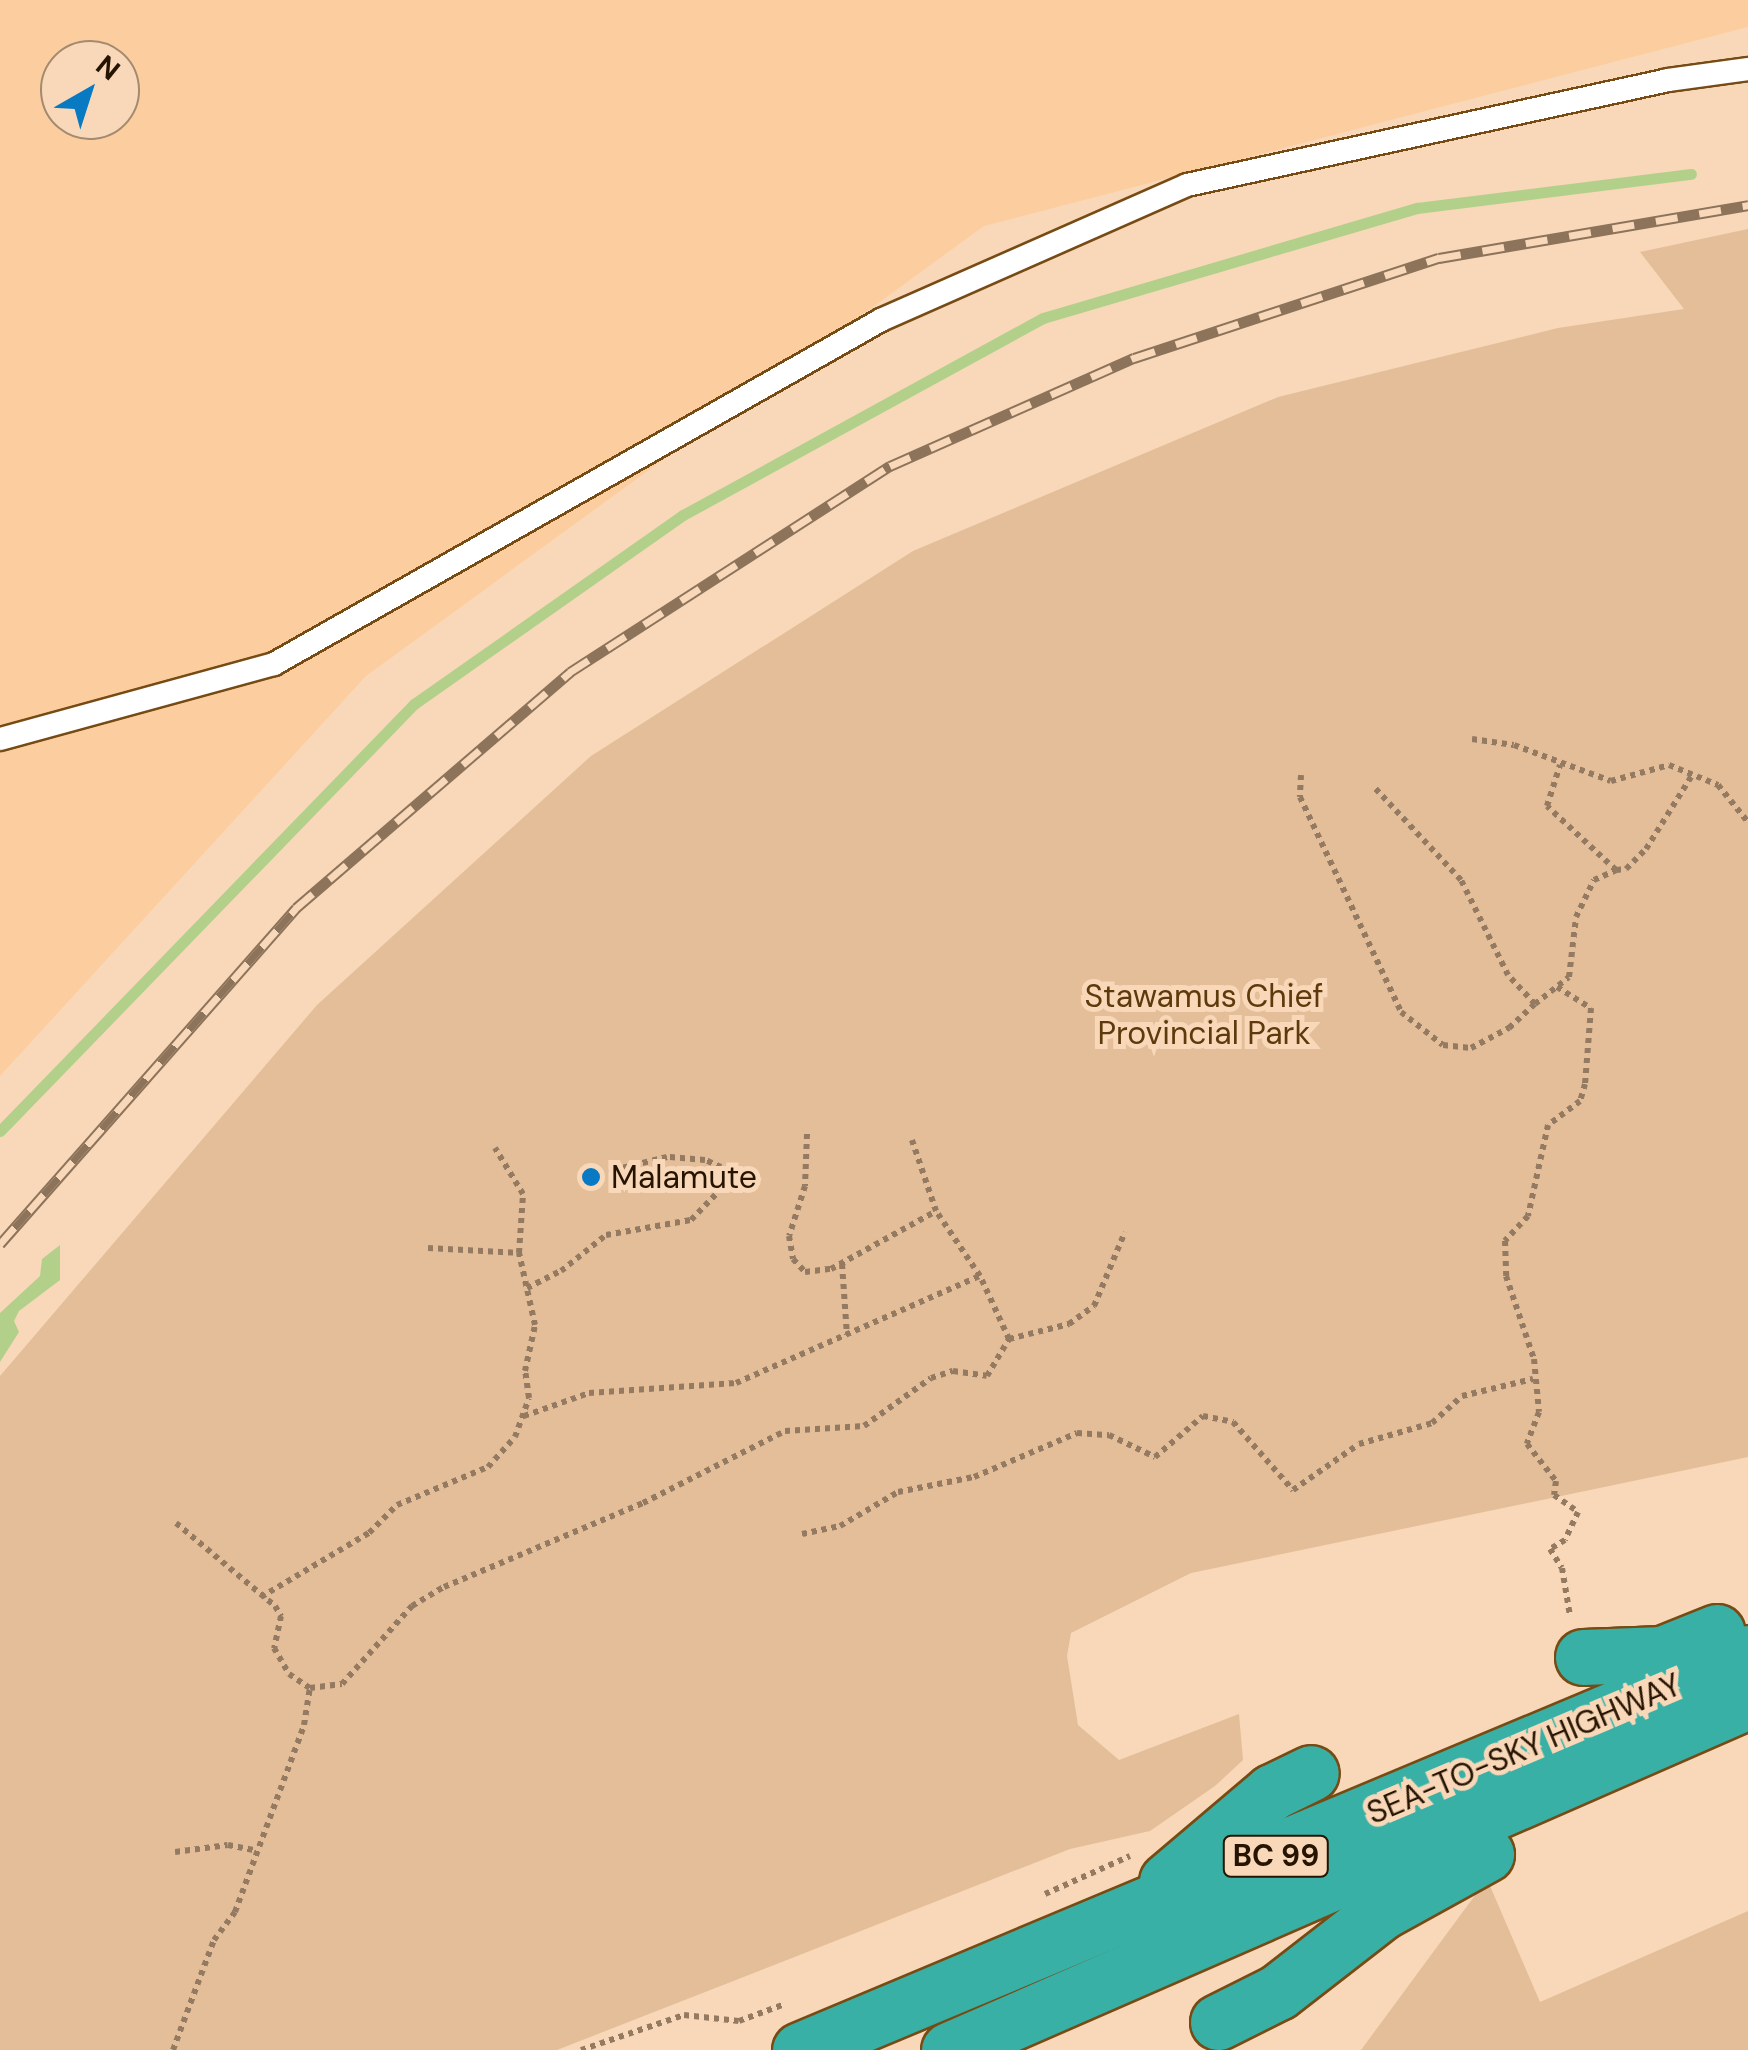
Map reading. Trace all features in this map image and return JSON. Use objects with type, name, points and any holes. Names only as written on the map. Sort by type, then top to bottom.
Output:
[{"type":"highway","points":[[1583,1657],[1662,1654],[1748,1620]]},
{"type":"highway","name":"SEA-TO-SKY HIGHWAY","points":[[796,2025],[1123,1916],[1748,1653]]},
{"type":"highway","name":"SEA-TO-SKY HIGHWAY","points":[[949,2050],[1748,1701]]},
{"type":"highway","points":[[1224,2036],[1380,1912],[1449,1870],[1748,1736]]},
{"type":"highway","points":[[1123,1916],[1272,1792],[1311,1772]]},
{"type":"lane","points":[[0,739],[274,664],[881,320],[1187,185],[1668,80],[1748,69]]},
{"type":"path","points":[[1472,739],[1514,745],[1611,781],[1669,765],[1728,792],[1748,822]]},
{"type":"path","points":[[1560,765],[1547,806],[1616,870]]},
{"type":"path","points":[[1302,775],[1300,798],[1401,1012],[1443,1045],[1471,1048],[1509,1028],[1569,977],[1576,917],[1594,880],[1626,870],[1646,849],[1691,777]]},
{"type":"path","points":[[1375,788],[1461,880],[1508,976],[1535,1004]]},
{"type":"path","points":[[1557,988],[1583,999],[1594,1017],[1580,1102],[1548,1125],[1528,1216],[1505,1241],[1506,1276],[1534,1358],[1539,1412],[1527,1444],[1556,1481],[1554,1495],[1578,1512],[1565,1540],[1550,1549],[1562,1568],[1583,1657]]},
{"type":"path","points":[[807,1134],[805,1186],[789,1236],[793,1259],[804,1272],[842,1264],[936,1212]]},
{"type":"path","points":[[912,1140],[936,1212],[980,1276],[1009,1339]]},
{"type":"path","points":[[262,1597],[368,1534],[397,1505],[488,1467],[524,1416],[534,1325],[519,1254],[522,1194],[495,1148]]},
{"type":"path","points":[[527,1288],[561,1272],[606,1235],[690,1220],[722,1188],[720,1167],[705,1160],[667,1158],[609,1171]]},
{"type":"path","points":[[176,1523],[281,1616],[274,1648],[280,1665],[310,1688],[342,1684],[412,1606],[444,1587],[643,1503],[786,1431],[864,1426],[931,1378],[953,1371],[987,1376],[1009,1339],[1069,1324],[1094,1306],[1125,1232]]},
{"type":"path","points":[[428,1248],[519,1254]]},
{"type":"path","points":[[842,1264],[848,1335]]},
{"type":"path","points":[[524,1416],[589,1393],[736,1383],[980,1276]]},
{"type":"path","points":[[802,1534],[840,1526],[898,1492],[974,1476],[1077,1433],[1109,1435],[1155,1456],[1203,1416],[1233,1422],[1293,1490],[1359,1444],[1432,1424],[1462,1396],[1533,1379]]},
{"type":"path","points":[[173,2050],[214,1940],[235,1912],[254,1850],[304,1724],[310,1688]]},
{"type":"path","points":[[175,1852],[228,1845],[254,1850]]},
{"type":"path","points":[[1026,1902],[1142,1851]]},
{"type":"path","points":[[581,2050],[684,2015],[796,2025]]},
{"type":"shaded area","points":[[0,0],[1748,0],[1748,27],[984,226],[366,676],[0,1076]]},
{"type":"shaded area","points":[[60,1245],[60,1280],[19,1311],[14,1321],[19,1332],[0,1362],[0,1313],[40,1276],[42,1259]]},
{"type":"green space","name":"Stawamus Chief Provincial Park","points":[[1748,229],[1748,1457],[1191,1573],[1071,1633],[1067,1656],[1078,1725],[1119,1760],[1239,1714],[1243,1760],[1215,1786],[1150,1831],[1070,1849],[557,2050],[0,2050],[0,1376],[317,1005],[591,756],[913,551],[1278,397],[1558,328],[1684,309],[1640,252]]},
{"type":"green space","points":[[1487,1879],[1540,2002],[1748,1911],[1748,2050],[1361,2050]]},
{"type":"waterway","points":[[0,1131],[414,704],[683,515],[1043,318],[1417,208],[1691,174]]},
{"type":"railway","points":[[0,1244],[296,908],[570,672],[890,466],[1134,358],[1439,258],[1748,205]]},
{"type":"place","name":"Malamute","points":[[591,1177]]}]
